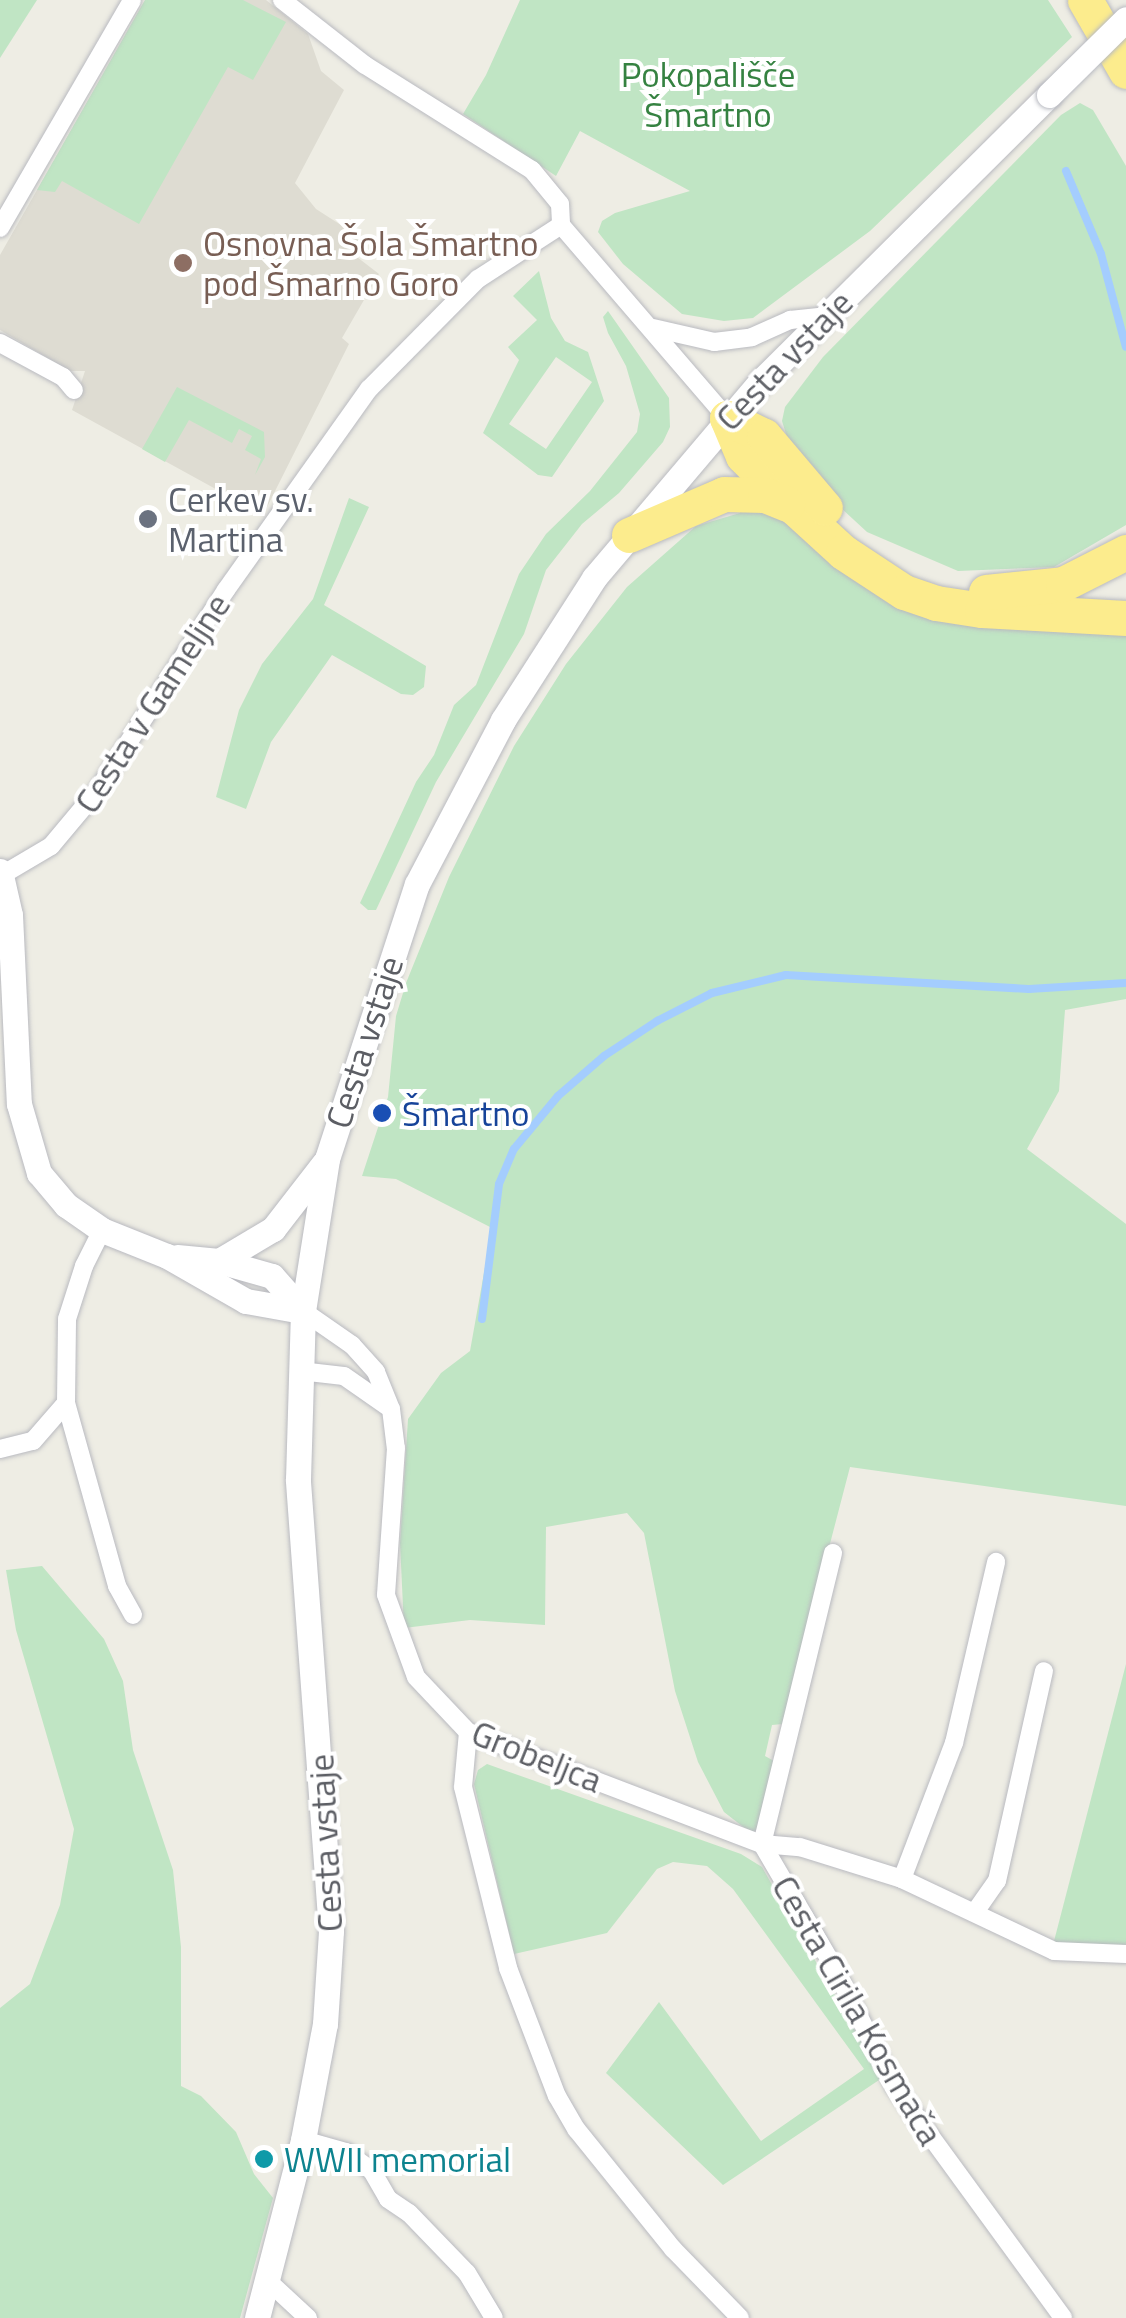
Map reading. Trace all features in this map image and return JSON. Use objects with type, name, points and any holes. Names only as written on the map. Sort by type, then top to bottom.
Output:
[{"type":"highway","points":[[1085,0],[1126,71]]},
{"type":"highway","points":[[727,418],[743,456],[795,508],[867,570],[920,599],[1022,614],[1126,618]]},
{"type":"highway","points":[[727,418],[764,436],[857,540],[887,562],[920,578],[992,592],[1044,588],[1082,577],[1126,552]]},
{"type":"highway","points":[[629,534],[724,494],[765,495],[795,508]]},
{"type":"main road","name":"Cesta vstaje","points":[[257,2318],[303,2140],[326,2024],[331,1931],[298,1479],[303,1311],[327,1160],[417,884],[502,720],[551,640],[629,534],[727,418],[1126,19]]},
{"type":"main road","points":[[1,873],[10,915],[6,1002],[19,1104],[31,1156],[66,1205],[102,1230],[167,1256],[246,1301],[303,1311]]},
{"type":"main road","points":[[219,1261],[273,1229],[327,1160]]},
{"type":"main road","points":[[167,1256],[219,1261],[272,1276],[303,1311]]},
{"type":"street","points":[[0,228],[132,0]]},
{"type":"street","points":[[282,0],[365,65],[532,170],[560,204],[560,226],[727,418]]},
{"type":"street","name":"Cesta v Gameljne","points":[[1,873],[51,846],[98,790],[226,590],[369,389],[478,279],[560,226]]},
{"type":"street","points":[[652,328],[714,342],[752,337],[790,320],[826,316]]},
{"type":"street","points":[[0,344],[63,378],[74,390]]},
{"type":"street","points":[[102,1230],[84,1266],[67,1319],[66,1403],[117,1586],[133,1615]]},
{"type":"street","name":"Grobeljca","points":[[303,1311],[352,1345],[376,1372],[392,1410],[396,1448],[386,1595],[416,1677],[468,1732],[762,1844],[800,1848],[902,1879],[1054,1951],[1126,1954]]},
{"type":"street","points":[[300,1371],[344,1376],[392,1410]]},
{"type":"street","points":[[0,1450],[33,1442],[66,1403]]},
{"type":"street","points":[[762,1844],[833,1552]]},
{"type":"street","points":[[902,1879],[954,1743],[996,1562]]},
{"type":"street","points":[[975,1912],[997,1880],[1044,1671]]},
{"type":"street","points":[[468,1732],[462,1786],[508,1968],[549,2079],[577,2130],[673,2249],[740,2318]]},
{"type":"street","name":"Cesta Cirila Kosmača","points":[[762,1844],[834,1967],[894,2086],[1063,2318]]},
{"type":"street","points":[[303,2140],[346,2152],[372,2171],[388,2199],[409,2213],[467,2273],[494,2318]]},
{"type":"street","points":[[267,2280],[308,2318]]},
{"type":"shaded area","name":"Osnovna Šola Šmartno pod Šmarno Goro","points":[[145,0],[266,0],[308,34],[321,71],[344,90],[295,183],[316,209],[358,236],[362,245],[357,257],[379,274],[342,338],[349,344],[263,515],[72,410],[85,371],[70,371],[0,330],[0,255]]},
{"type":"green space","points":[[0,0],[37,0],[0,58]]},
{"type":"green space","points":[[145,0],[243,0],[286,22],[253,80],[228,67],[139,224],[62,181],[55,192],[37,190]]},
{"type":"green space","name":"Pokopališče Šmartno","points":[[520,0],[1048,0],[1072,37],[870,231],[753,318],[724,321],[682,314],[623,264],[598,232],[602,221],[615,213],[690,191],[580,131],[556,176],[463,114],[486,75]]},
{"type":"green space","points":[[1080,103],[1093,110],[1126,166],[1126,525],[1054,567],[958,571],[867,532],[815,484],[787,437],[782,421],[785,407],[823,357],[1061,115]]},
{"type":"green space","points":[[539,271],[551,318],[565,341],[588,352],[604,401],[552,477],[538,475],[483,433],[519,360],[508,347],[537,320],[513,296]],"holes":[[[556,357],[592,382],[546,449],[509,424]]]},
{"type":"green space","points":[[608,311],[669,398],[670,427],[663,442],[619,493],[582,524],[546,570],[524,634],[436,782],[376,910],[368,910],[360,903],[416,782],[434,755],[454,705],[476,685],[519,574],[546,534],[590,491],[637,432],[640,414],[626,366],[603,317]]},
{"type":"green space","points":[[177,387],[264,432],[265,457],[255,475],[261,459],[245,450],[252,436],[239,429],[232,443],[189,420],[165,462],[142,449]]},
{"type":"green space","points":[[349,498],[369,507],[324,605],[426,666],[424,687],[413,695],[401,694],[332,655],[271,742],[246,809],[216,797],[239,710],[262,664],[313,599]]},
{"type":"green space","points":[[741,504],[765,507],[858,574],[1126,626],[1126,999],[1065,1010],[1059,1091],[1027,1149],[1126,1224],[1126,1506],[850,1467],[783,1724],[772,1725],[765,1756],[774,1761],[760,1827],[751,1833],[724,1812],[698,1762],[675,1691],[644,1533],[627,1513],[546,1527],[545,1625],[470,1620],[404,1628],[400,1543],[408,1419],[441,1373],[470,1351],[492,1228],[396,1179],[362,1176],[388,1097],[396,1016],[406,983],[449,877],[514,746],[566,664],[627,587],[696,526],[740,513]]},
{"type":"green space","points":[[42,1566],[104,1639],[123,1681],[133,1750],[173,1870],[181,1947],[181,2086],[201,2096],[236,2132],[254,2174],[273,2198],[240,2318],[0,2318],[0,2008],[30,1984],[60,1905],[74,1829],[16,1630],[6,1570]]},
{"type":"green space","points":[[1126,1664],[1126,1948],[1053,1945]]},
{"type":"green space","points":[[487,1764],[741,1854],[762,1867],[882,2078],[723,2185],[606,2073],[659,2002],[761,2141],[864,2069],[733,1889],[707,1866],[673,1862],[657,1869],[607,1933],[514,1954],[474,1784],[478,1770]]},
{"type":"waterway","points":[[1066,171],[1101,254],[1126,347]]},
{"type":"waterway","points":[[482,1319],[499,1184],[514,1149],[558,1096],[604,1056],[657,1021],[712,993],[786,975],[1029,989],[1126,983]]},
{"type":"place","name":"Osnovna Šola Šmartno pod Šmarno Goro","points":[[183,263]]},
{"type":"place","name":"Cerkev sv. Martina","points":[[148,519]]},
{"type":"place","name":"Šmartno","points":[[382,1113]]},
{"type":"place","name":"WWII memorial","points":[[264,2159]]}]
